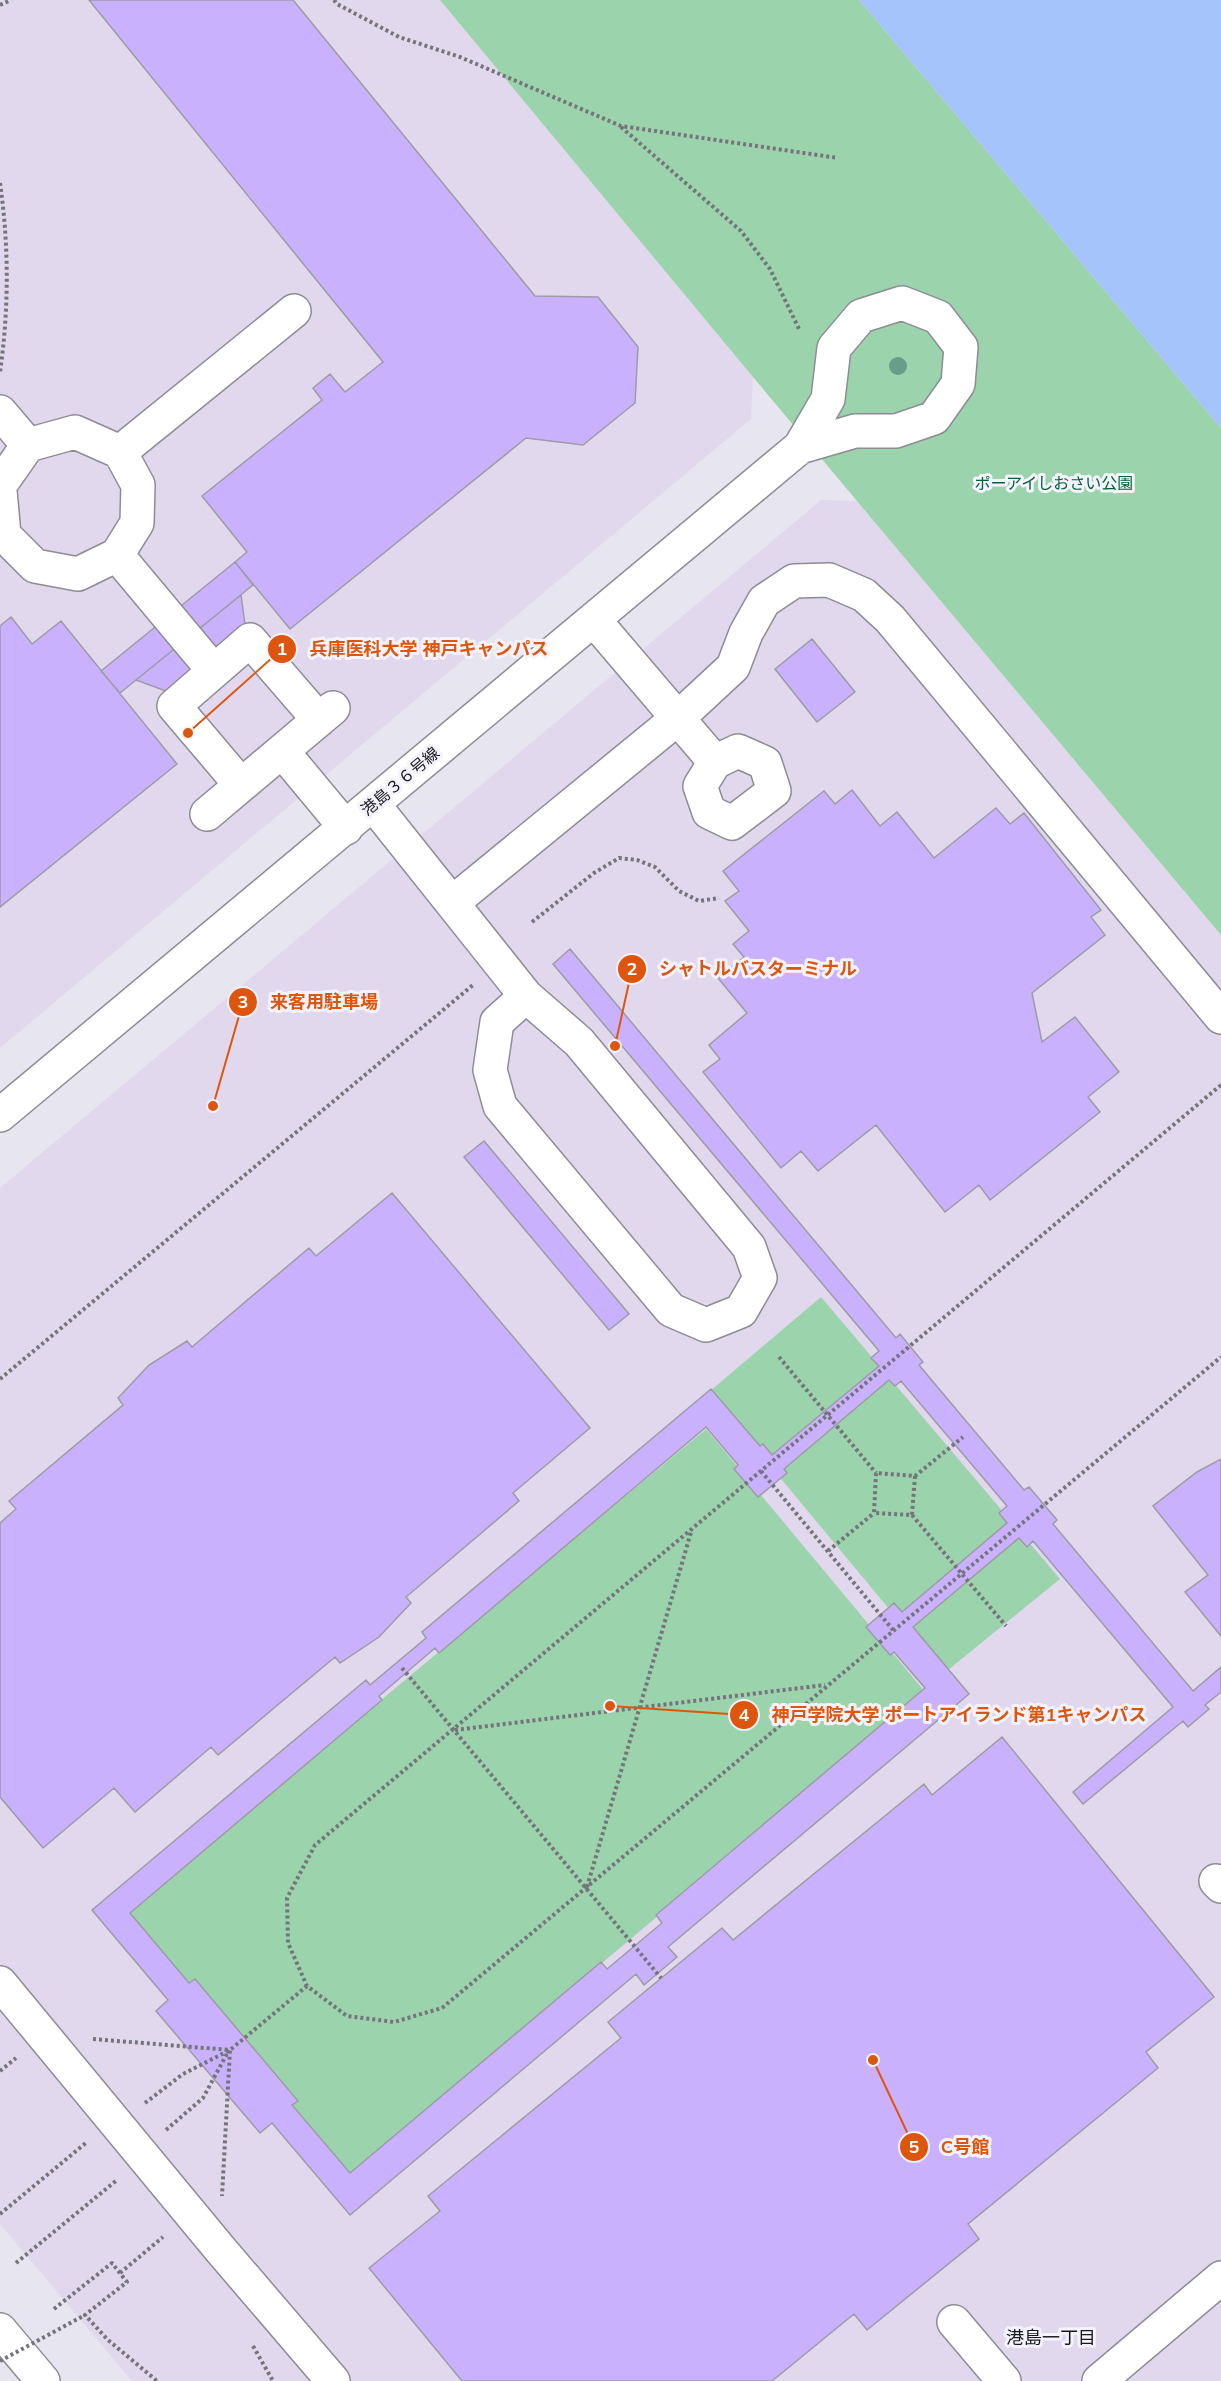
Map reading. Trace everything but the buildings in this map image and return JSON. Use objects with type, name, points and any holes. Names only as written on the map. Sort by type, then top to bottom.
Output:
[{"type":"street","points":[[902,303],[938,317],[960,347],[958,384],[934,418],[896,431],[855,431],[800,447],[828,399],[834,348],[861,316],[902,303]]},
{"type":"street","points":[[120,452],[294,311]]},
{"type":"street","points":[[0,412],[28,445]]},
{"type":"street","points":[[0,485],[28,445],[75,432],[120,452],[138,485],[137,523],[117,555],[78,574],[35,566],[2,536],[0,490]]},
{"type":"street","name":"港島３６号線","points":[[0,1115],[800,447]]},
{"type":"street","points":[[117,555],[214,671]]},
{"type":"street","points":[[452,903],[678,718],[733,667],[746,633],[764,601],[794,581],[830,580],[864,594],[890,619],[1221,1017]]},
{"type":"street","points":[[594,620],[715,762]]},
{"type":"street","points":[[207,814],[326,714],[250,640],[174,706],[241,785]]},
{"type":"street","points":[[282,751],[346,828]]},
{"type":"street","points":[[373,804],[526,996],[579,1042],[749,1246],[759,1278],[741,1311],[706,1325],[671,1311],[500,1106],[490,1070],[497,1022],[526,996]]},
{"type":"street","points":[[0,1983],[220,2249],[333,2381]]},
{"type":"street","points":[[1099,2381],[1221,2278]]},
{"type":"street","points":[[954,2322],[1004,2381]]},
{"type":"street","points":[[0,2330],[43,2381]]},
{"type":"path","points":[[0,5],[12,0]]},
{"type":"path","points":[[334,0],[337,4],[399,37],[460,57],[621,126],[838,158]]},
{"type":"path","points":[[621,126],[741,231],[770,269],[799,329]]},
{"type":"path","points":[[0,183],[6,268],[6,331],[0,372]]},
{"type":"path","points":[[532,922],[594,873],[619,858],[637,860],[655,867],[679,891],[699,901],[719,898]]},
{"type":"path","points":[[0,1379],[501,962]]},
{"type":"path","points":[[1221,1085],[315,1845],[287,1898],[288,1943],[307,1986],[347,2016],[394,2022],[442,2008],[1221,1357]]},
{"type":"path","points":[[779,1357],[876,1473],[874,1513]]},
{"type":"path","points":[[876,1473],[915,1476],[963,1437]]},
{"type":"path","points":[[761,1471],[893,1629]]},
{"type":"path","points":[[915,1476],[912,1515],[1006,1626]]},
{"type":"path","points":[[828,1551],[874,1513],[912,1515]]},
{"type":"path","points":[[587,1888],[693,1528]]},
{"type":"path","points":[[402,1668],[661,1978]]},
{"type":"path","points":[[454,1730],[826,1685]]},
{"type":"path","points":[[0,2214],[114,2120],[151,2100],[183,2074],[230,2050],[307,1986]]},
{"type":"path","points":[[0,2071],[44,2035],[230,2050]]},
{"type":"path","points":[[16,2264],[145,2157],[170,2124],[203,2098],[230,2050]]},
{"type":"path","points":[[220,2249],[230,2050]]},
{"type":"path","points":[[120,2273],[146,2252]]},
{"type":"path","points":[[0,2361],[85,2315],[127,2282],[112,2263],[54,2309]]},
{"type":"path","points":[[85,2315],[108,2340],[157,2381]]},
{"type":"shaded area","points":[[0,0],[440,0],[753,377],[751,419],[0,1048]]},
{"type":"shaded area","points":[[821,500],[857,501],[1221,935],[1221,2381],[132,2381],[0,2224],[0,1188]]},
{"type":"green space","name":"ポーアイしおさい公園","points":[[440,0],[859,0],[1221,428],[1221,935],[753,377]]},
{"type":"green space","points":[[821,1297],[1060,1579],[943,1674],[709,1392]]},
{"type":"green space","points":[[706,1429],[925,1692],[348,2176],[127,1912]]},
{"type":"water","points":[[859,0],[1221,0],[1221,428]]},
{"type":"place","name":"兵庫医科大学 神戸キャンパス","points":[[188,733]]},
{"type":"place","name":"シャトルバスターミナル","points":[[615,1046]]},
{"type":"place","name":"来客用駐車場","points":[[213,1106]]},
{"type":"place","name":"神戸学院大学 ポートアイランド第1キャンパス","points":[[610,1706]]},
{"type":"place","name":"C号館","points":[[873,2060]]},
{"type":"district","name":"港島一丁目","points":[[1051,2337]]}]
